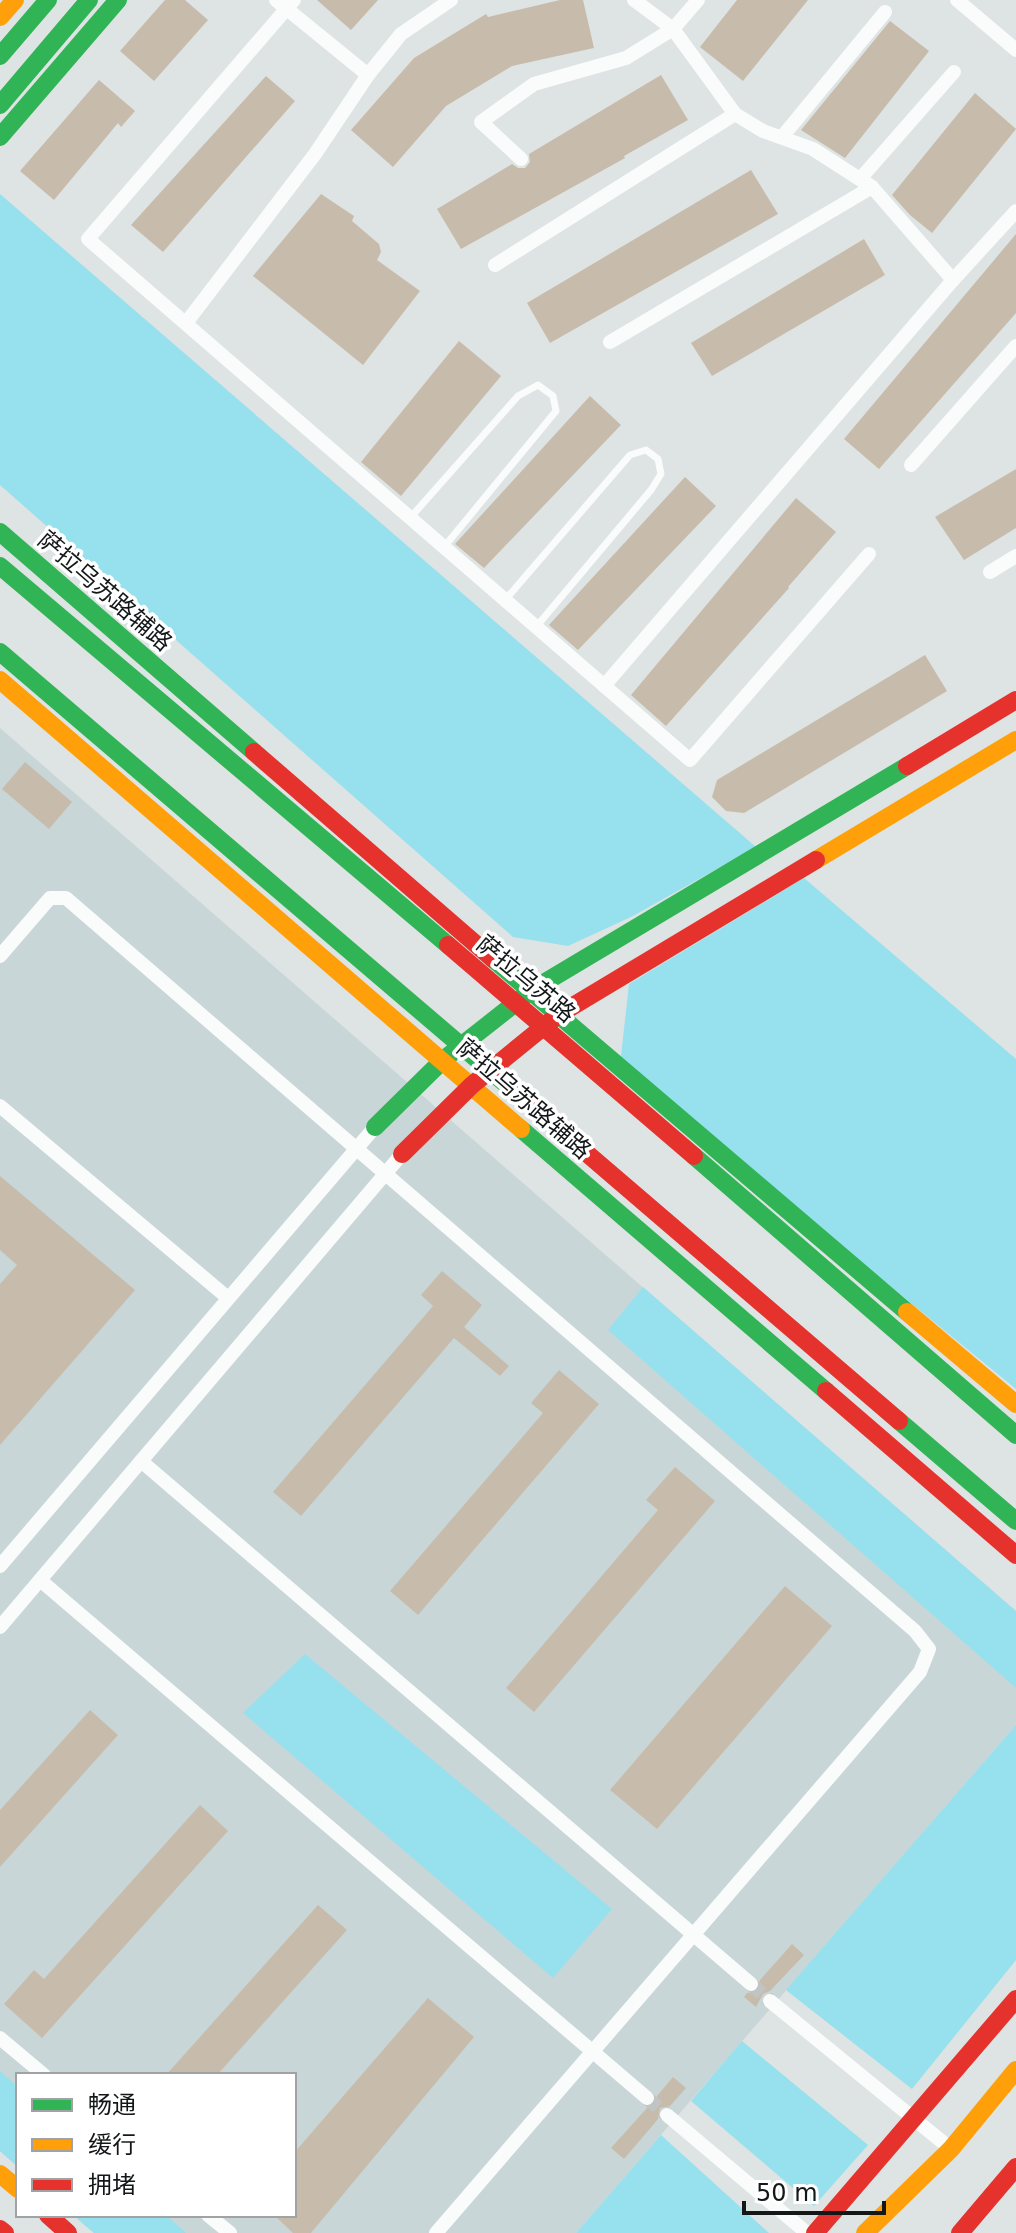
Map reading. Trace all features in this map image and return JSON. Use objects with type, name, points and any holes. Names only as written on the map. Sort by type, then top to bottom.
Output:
[{"type":"street","points":[[0,17],[15,0]]},
{"type":"street","points":[[0,56],[48,0]]},
{"type":"street","points":[[0,105],[89,0]]},
{"type":"street","points":[[0,137],[118,0]]},
{"type":"street","points":[[186,323],[315,154],[368,75],[401,34],[451,0]]},
{"type":"street","points":[[634,0],[673,29],[735,114],[763,131],[813,149],[866,183],[953,280]]},
{"type":"street","points":[[521,159],[481,122],[534,84],[626,58],[673,29],[698,0]]},
{"type":"street","points":[[957,0],[1016,50]]},
{"type":"street","points":[[368,75],[286,3],[88,239],[690,760],[869,554]]},
{"type":"street","points":[[782,137],[885,12]]},
{"type":"street","points":[[610,342],[866,183],[954,72]]},
{"type":"street","points":[[495,265],[735,114]]},
{"type":"street","points":[[604,686],[1016,211]]},
{"type":"street","points":[[911,465],[1015,348]]},
{"type":"street","name":"萨拉乌苏路辅路","points":[[0,532],[532,990],[551,1020],[1016,1404]]},
{"type":"street","points":[[990,572],[1016,556]]},
{"type":"street","name":"萨拉乌苏路","points":[[0,566],[515,1002],[551,1020],[1016,1435]]},
{"type":"street","points":[[0,652],[1016,1521]]},
{"type":"street","name":"萨拉乌苏路辅路","points":[[0,680],[1016,1555]]},
{"type":"street","points":[[0,1566],[357,1147],[443,1060],[532,990],[1016,700]]},
{"type":"street","points":[[0,1627],[385,1173],[488,1070],[551,1020],[1016,740]]},
{"type":"street","points":[[0,956],[50,898],[66,898],[915,1631],[929,1649],[920,1672],[436,2233]]},
{"type":"street","points":[[0,1106],[228,1298]]},
{"type":"street","points":[[141,1461],[751,1984]]},
{"type":"street","points":[[40,1580],[647,2098]]},
{"type":"street","points":[[815,2233],[1016,1999]]},
{"type":"street","points":[[770,2001],[951,2149]]},
{"type":"street","points":[[0,2038],[42,2073]]},
{"type":"street","points":[[865,2233],[951,2149],[1016,2070]]},
{"type":"street","points":[[667,2115],[807,2233]]},
{"type":"street","points":[[960,2233],[1016,2167]]},
{"type":"street","points":[[0,2174],[16,2187]]},
{"type":"street","points":[[50,2217],[68,2233]]},
{"type":"street","points":[[210,2217],[230,2233]]},
{"type":"street","points":[[0,2229],[5,2233]]},
{"type":"lane","points":[[410,518],[518,396],[538,385],[553,396],[556,411],[444,547]]},
{"type":"lane","points":[[505,600],[630,455],[646,450],[658,459],[661,474],[651,490],[536,627]]},
{"type":"shaded area","points":[[0,194],[756,847],[633,916],[568,946],[513,937],[0,485]]},
{"type":"shaded area","points":[[0,728],[1016,1612],[1016,1725],[576,2233],[94,2233],[75,2217],[296,2217],[296,2073],[16,2073],[16,2165],[0,2151]]},
{"type":"shaded area","points":[[804,878],[1016,1059],[1016,1389],[620,1065],[629,984]]},
{"type":"shaded area","points":[[643,1287],[1016,1611],[1016,1688],[608,1330]]},
{"type":"shaded area","points":[[305,1654],[612,1909],[553,1978],[243,1713]]},
{"type":"shaded area","points":[[1016,1725],[1016,1960],[912,2089],[786,1990]]},
{"type":"shaded area","points":[[742,2041],[868,2145],[814,2206],[691,2101]]},
{"type":"shaded area","points":[[0,2071],[16,2085],[16,2165],[0,2151]]},
{"type":"shaded area","points":[[661,2135],[769,2233],[576,2233]]},
{"type":"shaded area","points":[[75,2217],[168,2217],[186,2233],[94,2233]]},
{"type":"building","points":[[165,0],[185,0],[208,20],[154,81],[120,51]]},
{"type":"building","points":[[317,0],[378,0],[351,30]]},
{"type":"building","points":[[560,0],[583,0],[594,48],[512,66],[446,106],[393,167],[351,130],[414,58],[486,14],[488,17]]},
{"type":"building","points":[[737,0],[808,0],[743,81],[700,47]]},
{"type":"building","points":[[890,21],[929,51],[845,158],[801,130]]},
{"type":"building","points":[[661,75],[688,120],[461,249],[437,209],[512,164],[525,168],[530,162],[529,154]]},
{"type":"building","points":[[266,76],[295,101],[163,252],[131,225]]},
{"type":"building","points":[[99,80],[135,111],[121,127],[118,123],[54,200],[20,171]]},
{"type":"building","points":[[975,93],[1016,129],[932,233],[892,195]]},
{"type":"building","points":[[751,170],[778,214],[550,343],[527,303]]},
{"type":"building","points":[[321,194],[354,216],[352,221],[379,244],[381,252],[377,260],[420,291],[363,365],[253,276]]},
{"type":"building","points":[[1016,234],[1016,313],[879,469],[844,439]]},
{"type":"building","points":[[864,239],[885,275],[712,376],[691,343]]},
{"type":"building","points":[[459,341],[501,376],[401,496],[361,462]]},
{"type":"building","points":[[590,396],[621,425],[484,568],[455,544]]},
{"type":"building","points":[[1016,469],[1016,528],[964,560],[935,517]]},
{"type":"building","points":[[685,477],[716,506],[578,650],[549,625]]},
{"type":"building","points":[[796,498],[836,532],[666,726],[631,695]]},
{"type":"building","points":[[925,655],[947,691],[744,813],[726,811],[712,797],[717,780]]},
{"type":"building","points":[[25,762],[72,802],[49,829],[2,789]]},
{"type":"building","points":[[0,1176],[135,1290],[0,1445],[0,1284],[17,1265],[0,1250]]},
{"type":"building","points":[[442,1271],[482,1305],[464,1327],[509,1366],[500,1376],[454,1338],[301,1516],[273,1492],[433,1306],[421,1295]]},
{"type":"building","points":[[559,1370],[599,1404],[418,1615],[390,1591],[543,1413],[531,1403]]},
{"type":"building","points":[[675,1467],[715,1501],[534,1712],[506,1688],[658,1510],[646,1500]]},
{"type":"building","points":[[785,1586],[832,1626],[657,1829],[610,1790]]},
{"type":"building","points":[[90,1710],[118,1735],[0,1867],[0,1810]]},
{"type":"building","points":[[200,1805],[228,1831],[42,2038],[4,2004],[34,1970],[44,1979]]},
{"type":"building","points":[[318,1905],[347,1930],[219,2073],[168,2073]]},
{"type":"building","points":[[792,1944],[804,1955],[770,1991],[763,1994],[756,2007],[744,1997],[747,1993],[758,1991],[760,1980]]},
{"type":"building","points":[[428,1998],[474,2037],[311,2233],[293,2233],[276,2217],[296,2217],[296,2151]]},
{"type":"building","points":[[673,2077],[686,2088],[670,2106],[660,2108],[658,2119],[624,2159],[611,2148],[647,2108],[654,2105],[657,2096]]},
{"type":"tunnel","points":[[751,1984],[770,2001]]},
{"type":"tunnel","points":[[647,2098],[667,2115]]},
{"type":"traffic: fast","points":[[0,56],[48,0]]},
{"type":"traffic: fast","points":[[0,105],[89,0]]},
{"type":"traffic: fast","points":[[0,137],[118,0]]},
{"type":"traffic: fast","points":[[0,532],[254,752]]},
{"type":"traffic: fast","points":[[0,566],[448,945]]},
{"type":"traffic: fast","points":[[0,652],[527,1102]]},
{"type":"traffic: fast","points":[[375,1127],[443,1060],[532,990],[907,766]]},
{"type":"traffic: fast","points":[[493,959],[907,1312]]},
{"type":"traffic: fast","points":[[521,1129],[826,1391]]},
{"type":"traffic: fast","points":[[694,1156],[1016,1435]]},
{"type":"traffic: fast","points":[[899,1421],[1016,1521]]},
{"type":"traffic: slow","points":[[0,17],[15,0]]},
{"type":"traffic: slow","points":[[0,680],[521,1129]]},
{"type":"traffic: slow","points":[[816,860],[1016,740]]},
{"type":"traffic: slow","points":[[907,1312],[1016,1404]]},
{"type":"traffic: slow","points":[[865,2233],[951,2149],[1016,2070]]},
{"type":"traffic: slow","points":[[0,2174],[16,2187]]},
{"type":"traffic: jam","points":[[907,766],[1016,700]]},
{"type":"traffic: jam","points":[[254,752],[493,959]]},
{"type":"traffic: jam","points":[[402,1154],[472,1085],[558,1015],[816,860]]},
{"type":"traffic: jam","points":[[448,945],[694,1156]]},
{"type":"traffic: jam","points":[[527,1102],[899,1421]]},
{"type":"traffic: jam","points":[[826,1391],[1016,1555]]},
{"type":"traffic: jam","points":[[815,2233],[1016,1999]]},
{"type":"traffic: jam","points":[[960,2233],[1016,2167]]},
{"type":"traffic: jam","points":[[50,2217],[68,2233]]},
{"type":"traffic: jam","points":[[0,2229],[5,2233]]}]
